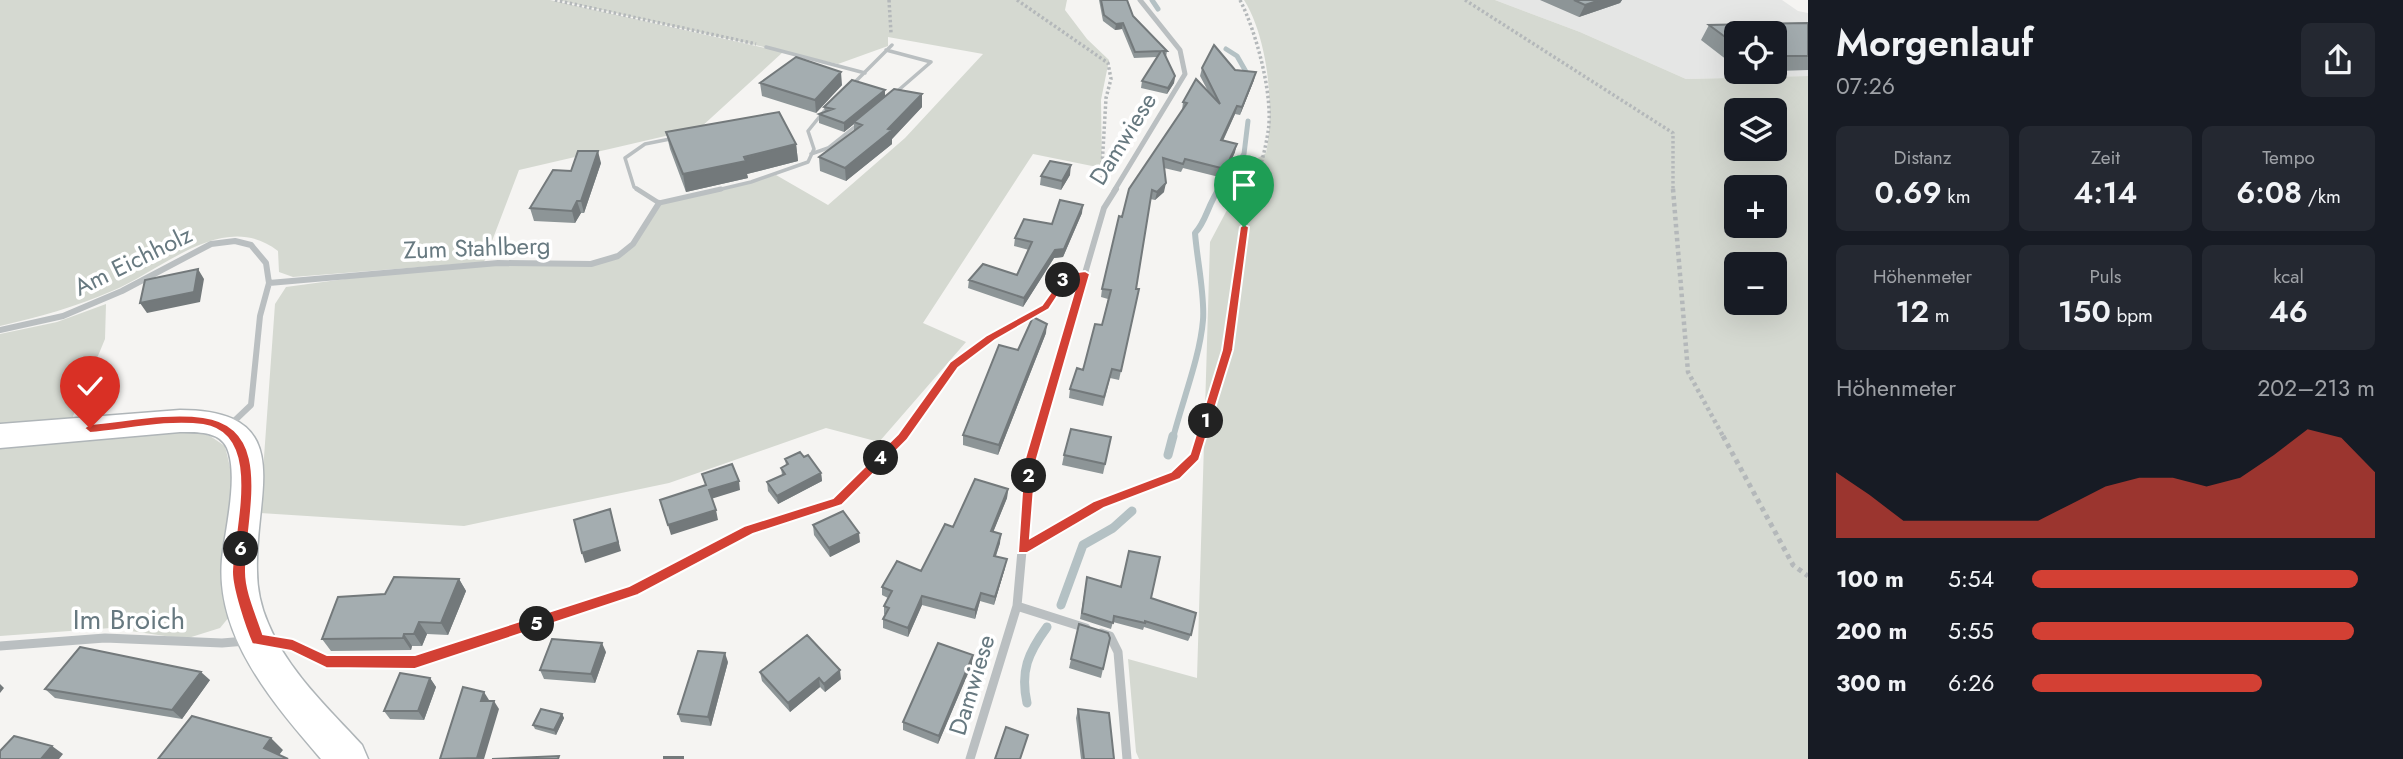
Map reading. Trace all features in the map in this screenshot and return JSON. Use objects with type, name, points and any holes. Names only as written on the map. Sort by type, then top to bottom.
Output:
[{"type":"street","name":"Damwiese","points":[[970,759],[1017,606],[1030,462],[1104,208],[1185,74],[1180,50],[1140,0]]},
{"type":"street","name":"Zum Stahlberg","points":[[269,283],[498,263],[591,264],[618,256],[633,244],[659,203]]},
{"type":"street","name":"Am Eichholz","points":[[0,330],[63,316],[122,291],[211,244],[235,241],[251,245],[266,263],[269,283]]},
{"type":"street","name":"Im Broich","points":[[0,646],[105,638],[222,643],[257,640],[293,645],[326,662],[415,662],[633,591],[748,530],[837,501],[902,437],[954,365],[991,337],[1045,307],[1064,278],[1085,274]]},
{"type":"street","points":[[227,428],[251,405],[260,316],[269,283]]},
{"type":"street","points":[[0,436],[180,421],[203,421],[227,428],[242,445],[246,469],[239,575],[257,640],[295,699],[348,759]]},
{"type":"street","points":[[1017,606],[1110,636],[1118,652],[1127,759]]},
{"type":"lane","points":[[844,92],[892,44]]},
{"type":"lane","points":[[766,47],[865,73]]},
{"type":"lane","points":[[885,102],[931,62],[886,50]]},
{"type":"lane","points":[[686,136],[645,144],[625,158],[634,187],[659,203],[783,172],[808,162],[814,149],[808,131],[834,101]]},
{"type":"lane","points":[[811,154],[828,148],[865,119]]},
{"type":"path","points":[[555,0],[766,47]]},
{"type":"path","points":[[889,0],[892,44]]},
{"type":"path","points":[[1017,0],[1049,26],[1088,47],[1108,63],[1111,79],[1107,98],[1101,188],[1104,208]]},
{"type":"path","points":[[1023,549],[1099,504],[1176,476],[1195,456],[1228,350],[1244,227],[1269,130],[1261,67],[1250,20],[1240,0]]},
{"type":"path","points":[[1465,0],[1673,133],[1673,187],[1688,372],[1793,565],[1808,576]]},
{"type":"shaded area","points":[[0,0],[550,0],[783,52],[700,128],[519,170],[484,262],[293,277],[279,272],[278,251],[257,240],[236,237],[194,247],[132,282],[84,302],[0,326]]},
{"type":"shaded area","points":[[558,0],[1067,0],[1065,10],[1087,39],[1109,60],[1101,100],[1102,168],[1033,154],[923,323],[966,342],[879,442],[826,428],[669,483],[464,526],[260,513],[275,304],[286,287],[419,269],[497,264],[590,265],[620,257],[661,203],[776,175],[828,205],[905,138],[983,54],[888,37],[888,46],[838,64]]},
{"type":"shaded area","points":[[1244,0],[1495,0],[1580,32],[1686,79],[1724,78],[1724,84],[1787,84],[1787,77],[1808,76],[1808,759],[1139,759],[1136,752],[1128,659],[1197,678],[1210,242],[1253,161],[1266,153],[1269,95],[1259,34]]},
{"type":"shaded area","points":[[1495,0],[1782,0],[1798,11],[1808,13],[1808,76],[1787,77],[1787,21],[1724,21],[1724,78],[1686,79],[1580,32]]},
{"type":"shaded area","points":[[106,304],[105,339],[71,421],[0,426],[0,334],[57,322]]},
{"type":"shaded area","points":[[184,427],[210,436],[225,446],[233,480],[234,611],[220,628],[185,639],[111,628],[0,636],[0,443]]},
{"type":"building","points":[[1101,0],[1127,0],[1133,16],[1167,51],[1163,51],[1175,76],[1168,88],[1142,81],[1161,51],[1135,52],[1123,23],[1116,24],[1104,15]]},
{"type":"building","points":[[1574,0],[1600,0],[1585,5]]},
{"type":"building","points":[[1787,23],[1808,23],[1808,56],[1787,56]]},
{"type":"building","points":[[1709,25],[1724,25],[1724,36]]},
{"type":"building","points":[[1214,45],[1235,70],[1256,72],[1242,107],[1237,106],[1221,140],[1237,144],[1225,169],[1185,159],[1183,164],[1163,158],[1166,183],[1157,192],[1152,190],[1136,289],[1139,289],[1121,371],[1112,369],[1104,397],[1070,389],[1077,368],[1083,370],[1095,324],[1102,325],[1111,290],[1102,289],[1119,216],[1122,217],[1129,189],[1187,103],[1183,102],[1196,79],[1220,104],[1202,68]]},
{"type":"building","points":[[796,57],[841,72],[815,100],[760,83]]},
{"type":"building","points":[[852,80],[885,90],[844,123],[819,114],[833,109],[824,107]]},
{"type":"building","points":[[894,89],[922,94],[888,129],[892,130],[845,168],[819,157],[862,125],[854,122]]},
{"type":"building","points":[[779,112],[796,144],[744,157],[746,161],[683,174],[666,132]]},
{"type":"building","points":[[578,151],[598,151],[581,201],[577,201],[572,211],[530,208],[553,170],[571,171]]},
{"type":"building","points":[[1050,161],[1071,165],[1062,181],[1041,176]]},
{"type":"building","points":[[1060,200],[1083,205],[1064,249],[1055,250],[1024,298],[969,280],[983,264],[1017,275],[1032,242],[1015,238],[1024,219],[1052,224]]},
{"type":"building","points":[[198,269],[194,292],[140,303],[145,280]]},
{"type":"building","points":[[1033,317],[1047,324],[999,445],[963,435],[999,345],[1018,350]]},
{"type":"building","points":[[1071,429],[1111,437],[1105,464],[1064,455]]},
{"type":"building","points":[[800,452],[804,457],[808,455],[821,473],[777,496],[767,482],[785,474],[781,468],[788,464],[785,459]]},
{"type":"building","points":[[732,464],[739,481],[709,490],[716,510],[668,525],[660,500],[706,485],[702,474]]},
{"type":"building","points":[[975,479],[1008,489],[991,531],[1001,534],[994,556],[1007,559],[995,597],[981,593],[975,610],[922,596],[908,628],[883,619],[889,608],[884,606],[892,591],[882,587],[897,561],[921,571],[945,524],[953,527]]},
{"type":"building","points":[[610,509],[618,542],[582,553],[574,520]]},
{"type":"building","points":[[843,511],[859,533],[829,548],[813,525]]},
{"type":"building","points":[[1129,551],[1160,557],[1151,598],[1196,613],[1191,635],[1145,621],[1114,616],[1113,623],[1082,613],[1087,577],[1121,587]]},
{"type":"building","points":[[394,577],[459,579],[441,623],[419,622],[414,634],[404,634],[403,638],[322,639],[338,597],[385,594]]},
{"type":"building","points":[[1079,624],[1108,633],[1110,638],[1103,669],[1071,659]]},
{"type":"building","points":[[807,635],[840,670],[824,684],[819,678],[788,703],[760,672]]},
{"type":"building","points":[[552,639],[602,643],[591,674],[540,670]]},
{"type":"building","points":[[938,643],[973,655],[939,736],[903,722]]},
{"type":"building","points":[[80,647],[201,672],[172,710],[45,689]]},
{"type":"building","points":[[698,651],[725,653],[708,717],[678,714]]},
{"type":"building","points":[[400,673],[430,678],[418,711],[384,711]]},
{"type":"building","points":[[463,687],[484,692],[481,701],[494,701],[477,758],[440,759]]},
{"type":"building","points":[[541,709],[562,714],[554,730],[533,725]]},
{"type":"building","points":[[1078,709],[1109,713],[1114,759],[1084,759]]},
{"type":"building","points":[[192,716],[271,738],[264,748],[288,759],[158,759]]},
{"type":"building","points":[[1006,727],[1028,735],[1020,759],[995,759]]},
{"type":"building","points":[[14,736],[52,746],[41,759],[0,759],[0,751]]},
{"type":"building","points":[[559,756],[558,759],[492,759]]},
{"type":"building","points":[[683,757],[683,759],[664,759]]},
{"type":"waterway","points":[[1152,0],[1158,9]]},
{"type":"waterway","points":[[1226,49],[1237,56],[1249,77]]},
{"type":"waterway","points":[[1218,191],[1244,154],[1248,121]]},
{"type":"waterway","points":[[1173,438],[1195,364],[1203,320],[1195,233],[1219,189]]},
{"type":"waterway","points":[[1168,455],[1173,436]]},
{"type":"waterway","points":[[1061,605],[1083,545],[1113,528],[1132,511]]},
{"type":"waterway","points":[[1027,703],[1027,663],[1047,627]]},
{"type":"route","points":[[90,428],[203,421],[227,428],[242,445],[246,469],[239,575],[257,640],[293,645],[326,662],[415,662],[633,591],[748,530],[837,501],[902,437],[954,365],[991,337],[1045,307],[1064,278],[1085,274],[1030,462],[1023,549],[1099,504],[1176,476],[1195,456],[1228,350],[1244,227]]}]
